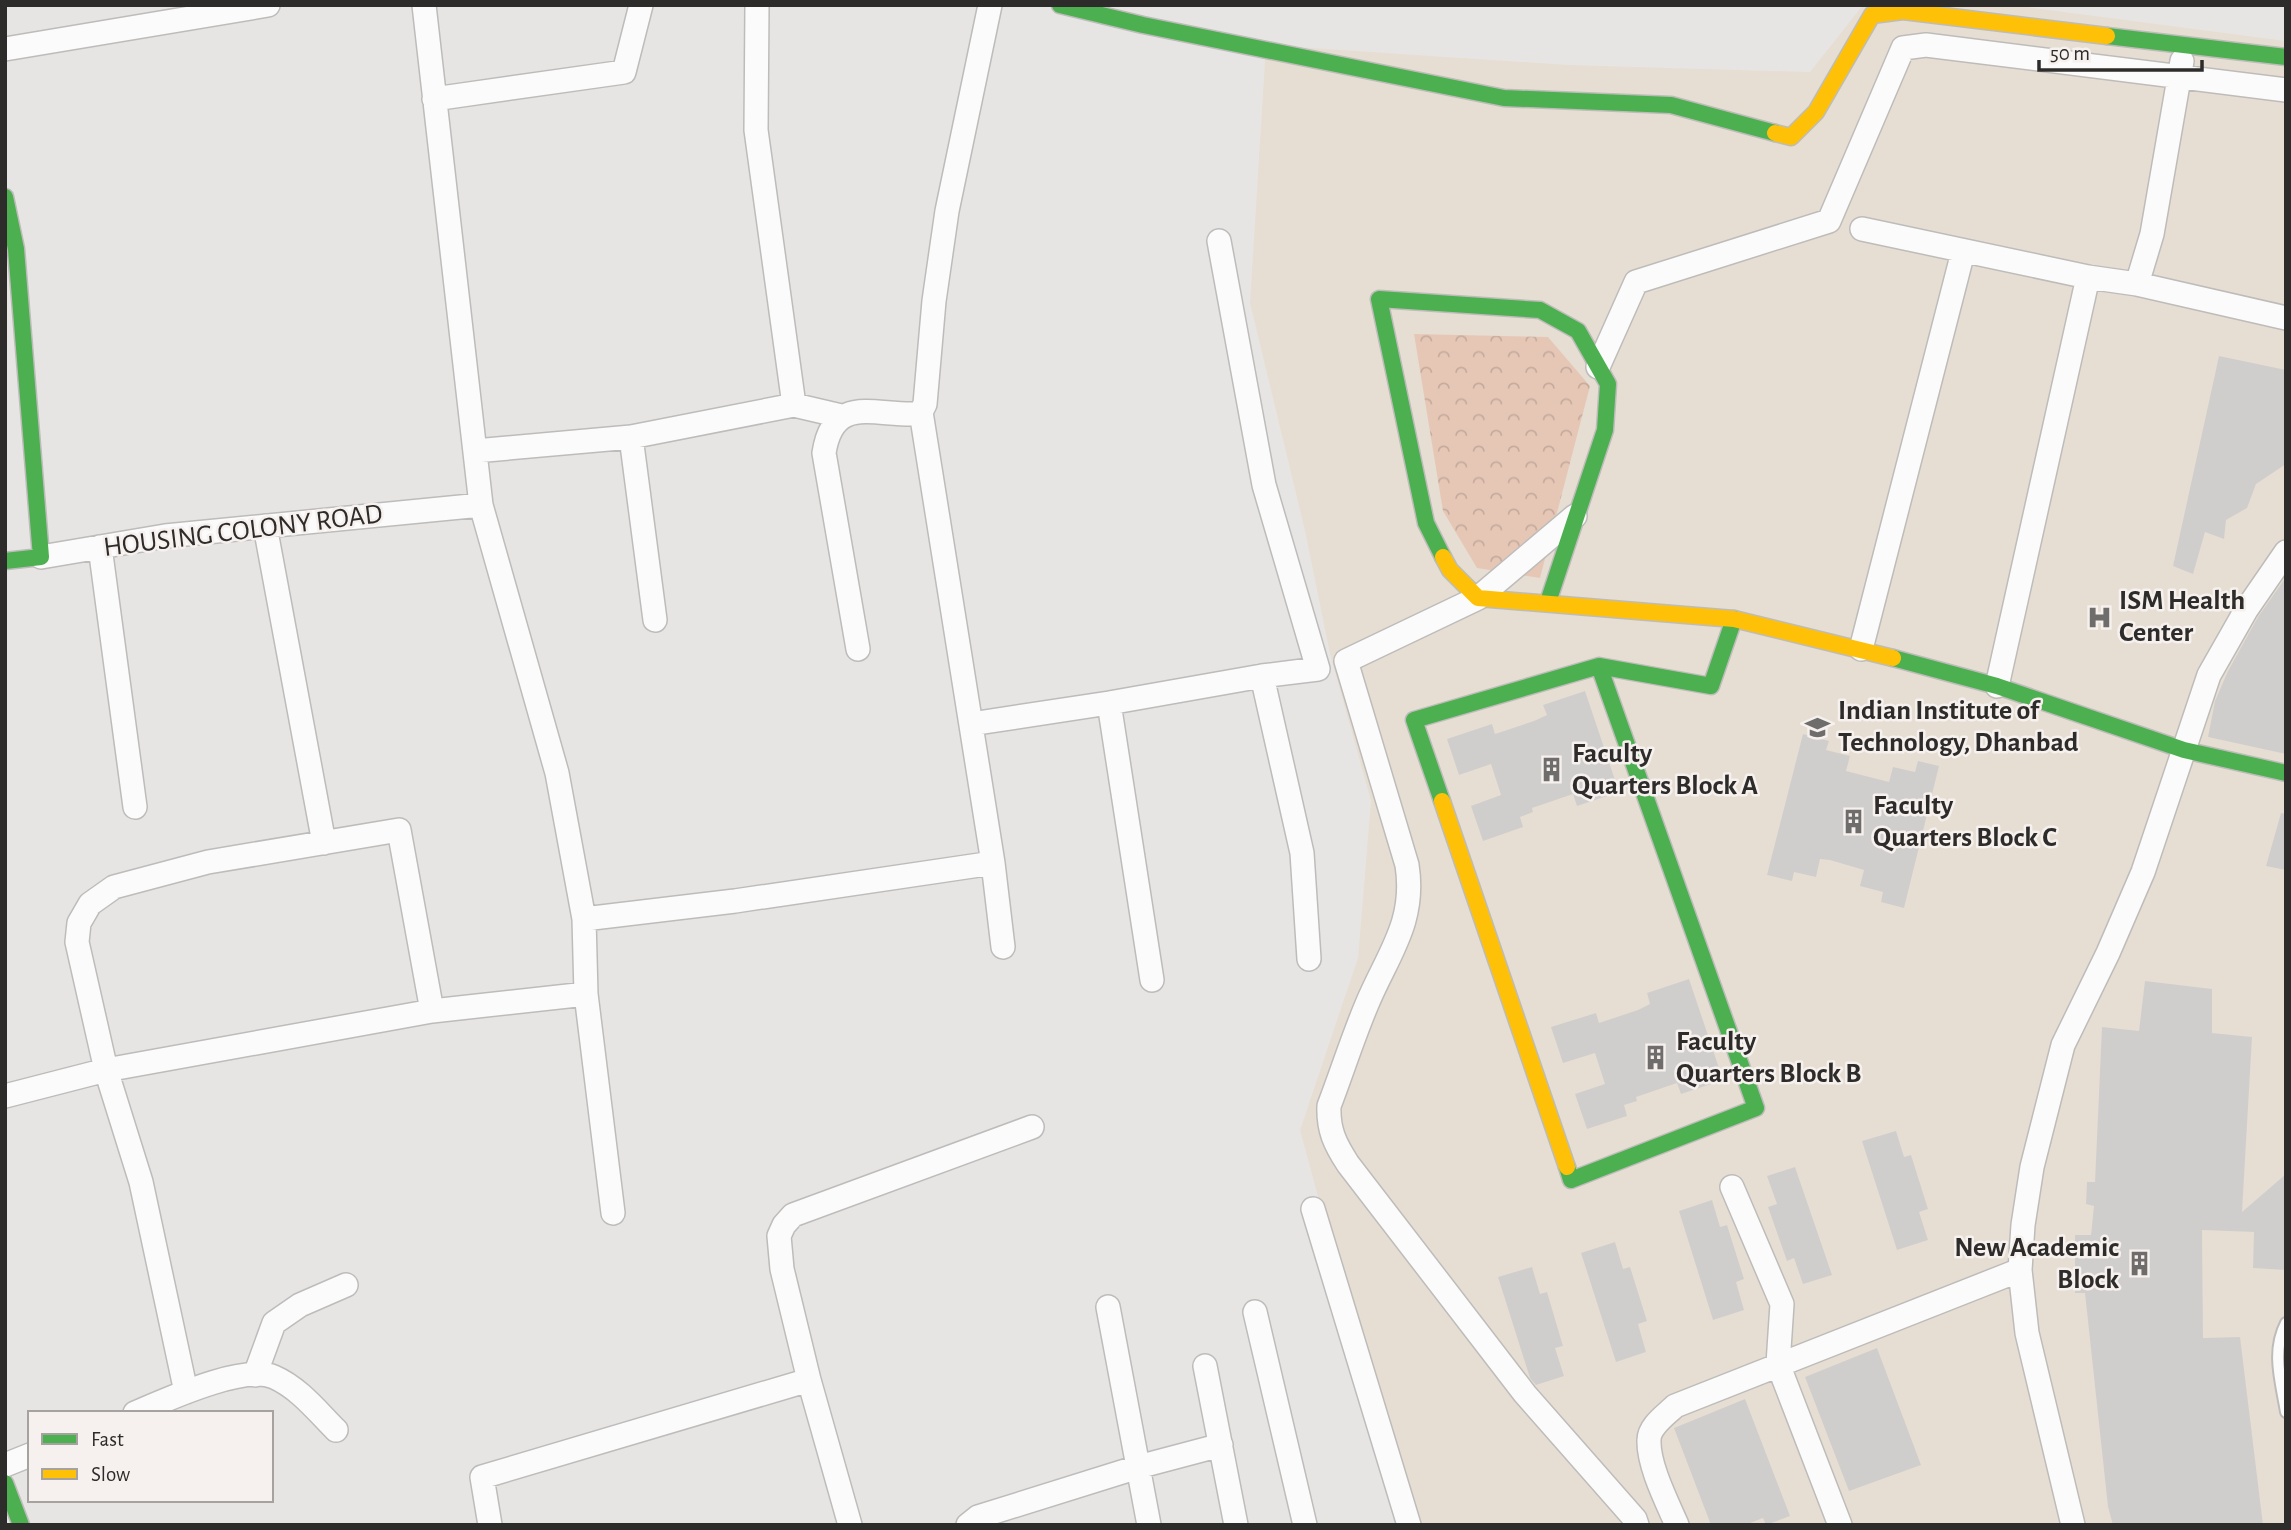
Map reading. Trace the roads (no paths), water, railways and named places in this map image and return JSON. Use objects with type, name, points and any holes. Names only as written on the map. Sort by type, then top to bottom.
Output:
[{"type":"street","points":[[5,49],[268,5]]},
{"type":"street","points":[[424,5],[481,505],[557,773],[584,919],[586,995],[613,1213]]},
{"type":"street","points":[[434,99],[624,72],[640,5]]},
{"type":"street","points":[[757,5],[756,130],[794,405]]},
{"type":"street","points":[[990,5],[947,211],[934,301],[927,397],[921,412],[993,863],[1003,947]]},
{"type":"street","points":[[1060,5],[1143,25],[1504,98],[1671,105],[1791,137],[1816,112],[1871,15],[1903,11],[2286,57]]},
{"type":"street","points":[[1598,367],[1636,282],[1829,221],[1903,48],[1926,45],[2286,90]]},
{"type":"street","points":[[2137,284],[2152,234],[2178,76],[2186,45]]},
{"type":"street","points":[[5,197],[16,249],[15,351],[41,557]]},
{"type":"street","points":[[1862,229],[2088,277],[2137,284],[2286,318]]},
{"type":"street","points":[[971,724],[1318,669],[1264,485],[1219,241]]},
{"type":"street","points":[[1861,649],[1963,252]]},
{"type":"street","points":[[1997,686],[2088,277]]},
{"type":"street","points":[[1548,602],[1605,430],[1608,384],[1578,331],[1540,310],[1380,299],[1426,523],[1450,570],[1478,598],[1734,619],[1861,649],[1997,686],[2183,750],[2286,773]]},
{"type":"street","points":[[475,451],[631,437],[794,405],[841,416],[859,410],[910,415],[921,412]]},
{"type":"street","points":[[841,416],[826,440],[824,453],[858,649]]},
{"type":"street","points":[[631,437],[655,620]]},
{"type":"street","name":"HOUSING COLONY ROAD","points":[[5,561],[165,536],[481,505]]},
{"type":"street","points":[[1575,516],[1478,598],[1346,661],[1407,865],[1411,888],[1405,923],[1368,1003],[1329,1106],[1330,1132],[1348,1164],[1525,1394],[1635,1519],[1637,1525]]},
{"type":"street","points":[[265,526],[324,843]]},
{"type":"street","points":[[100,547],[135,807]]},
{"type":"street","points":[[2073,1525],[2027,1333],[2020,1270],[2023,1224],[2032,1167],[2063,1045],[2108,953],[2143,872],[2209,675],[2246,610],[2286,552]]},
{"type":"street","points":[[1600,666],[1756,1108],[1571,1181],[1414,720],[1600,666],[1711,686],[1734,619]]},
{"type":"street","points":[[1262,676],[1302,853],[1309,959]]},
{"type":"street","points":[[1109,703],[1152,980]]},
{"type":"street","points":[[186,1392],[141,1182],[106,1070],[77,942],[79,923],[90,904],[114,887],[208,862],[400,830],[432,1011]]},
{"type":"street","points":[[584,919],[736,901],[993,863]]},
{"type":"street","points":[[5,1096],[106,1070],[432,1011],[586,995]]},
{"type":"street","points":[[850,1525],[809,1380],[782,1269],[779,1237],[784,1225],[793,1215],[1032,1127]]},
{"type":"street","points":[[1732,1187],[1782,1304],[1778,1364],[1840,1525]]},
{"type":"street","points":[[1313,1209],[1409,1525]]},
{"type":"street","points":[[1676,1525],[1653,1464],[1648,1439],[1656,1424],[1675,1406],[2020,1270]]},
{"type":"street","points":[[255,1375],[274,1323],[300,1305],[346,1285]]},
{"type":"street","points":[[1108,1307],[1149,1525]]},
{"type":"street","points":[[1255,1312],[1305,1525]]},
{"type":"street","points":[[1205,1367],[1236,1525]]},
{"type":"street","points":[[140,1411],[186,1392],[244,1374],[272,1376],[296,1390],[336,1430]]},
{"type":"street","points":[[490,1525],[482,1477],[809,1380]]},
{"type":"street","points":[[968,1525],[978,1517],[1138,1467],[1221,1445]]},
{"type":"street","points":[[5,1465],[28,1456]]},
{"type":"street","points":[[5,1483],[21,1525]]},
{"type":"lane","points":[[2286,1323],[2279,1336],[2277,1355],[2286,1412]]},
{"type":"place","name":"ISM Health Center","points":[[2099,617]]},
{"type":"place","name":"Indian Institute of Technology, Dhanbad","points":[[1818,727]]},
{"type":"place","name":"Faculty Quarters Block A","points":[[1552,770]]},
{"type":"place","name":"Faculty Quarters Block C","points":[[1853,822]]},
{"type":"place","name":"Faculty Quarters Block B","points":[[1656,1058]]},
{"type":"place","name":"New Academic Block","points":[[2139,1264]]}]
